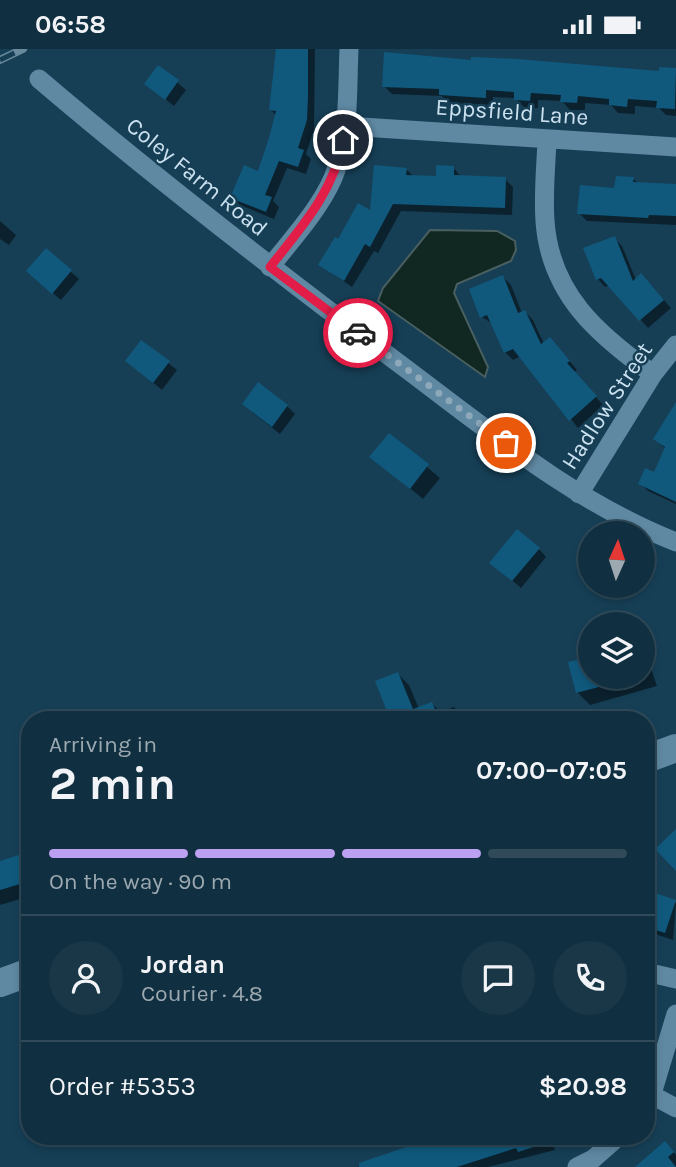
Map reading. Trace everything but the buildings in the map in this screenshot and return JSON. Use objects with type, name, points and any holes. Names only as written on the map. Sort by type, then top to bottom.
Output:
[{"type":"main road","points":[[655,756],[676,748]]},
{"type":"main road","points":[[0,983],[21,975]]},
{"type":"street","points":[[270,267],[315,208],[332,179],[346,126],[349,49]]},
{"type":"street","name":"Coley Farm Road","points":[[39,79],[160,182],[487,430],[579,494],[631,524],[676,542]]},
{"type":"street","name":"Eppsfield Lane","points":[[346,126],[676,147]]},
{"type":"street","points":[[547,140],[545,221],[548,245],[561,279],[585,318],[602,336],[653,374]]},
{"type":"street","name":"Hadlow Street","points":[[579,494],[653,374],[676,345]]},
{"type":"street","points":[[655,974],[676,979]]},
{"type":"street","points":[[655,1076],[676,1014]]},
{"type":"street","points":[[655,1100],[676,1108]]},
{"type":"street","points":[[577,1167],[593,1159],[609,1145]]},
{"type":"shaded area","points":[[430,230],[497,231],[515,241],[516,250],[511,261],[457,284],[454,293],[488,367],[485,377],[378,301],[383,288]]},
{"type":"railway","points":[[0,60],[23,49]]},
{"type":"way so far","points":[[358,333],[506,443]]},
{"type":"route","points":[[343,140],[332,179],[322,198],[270,267],[358,333]]}]
